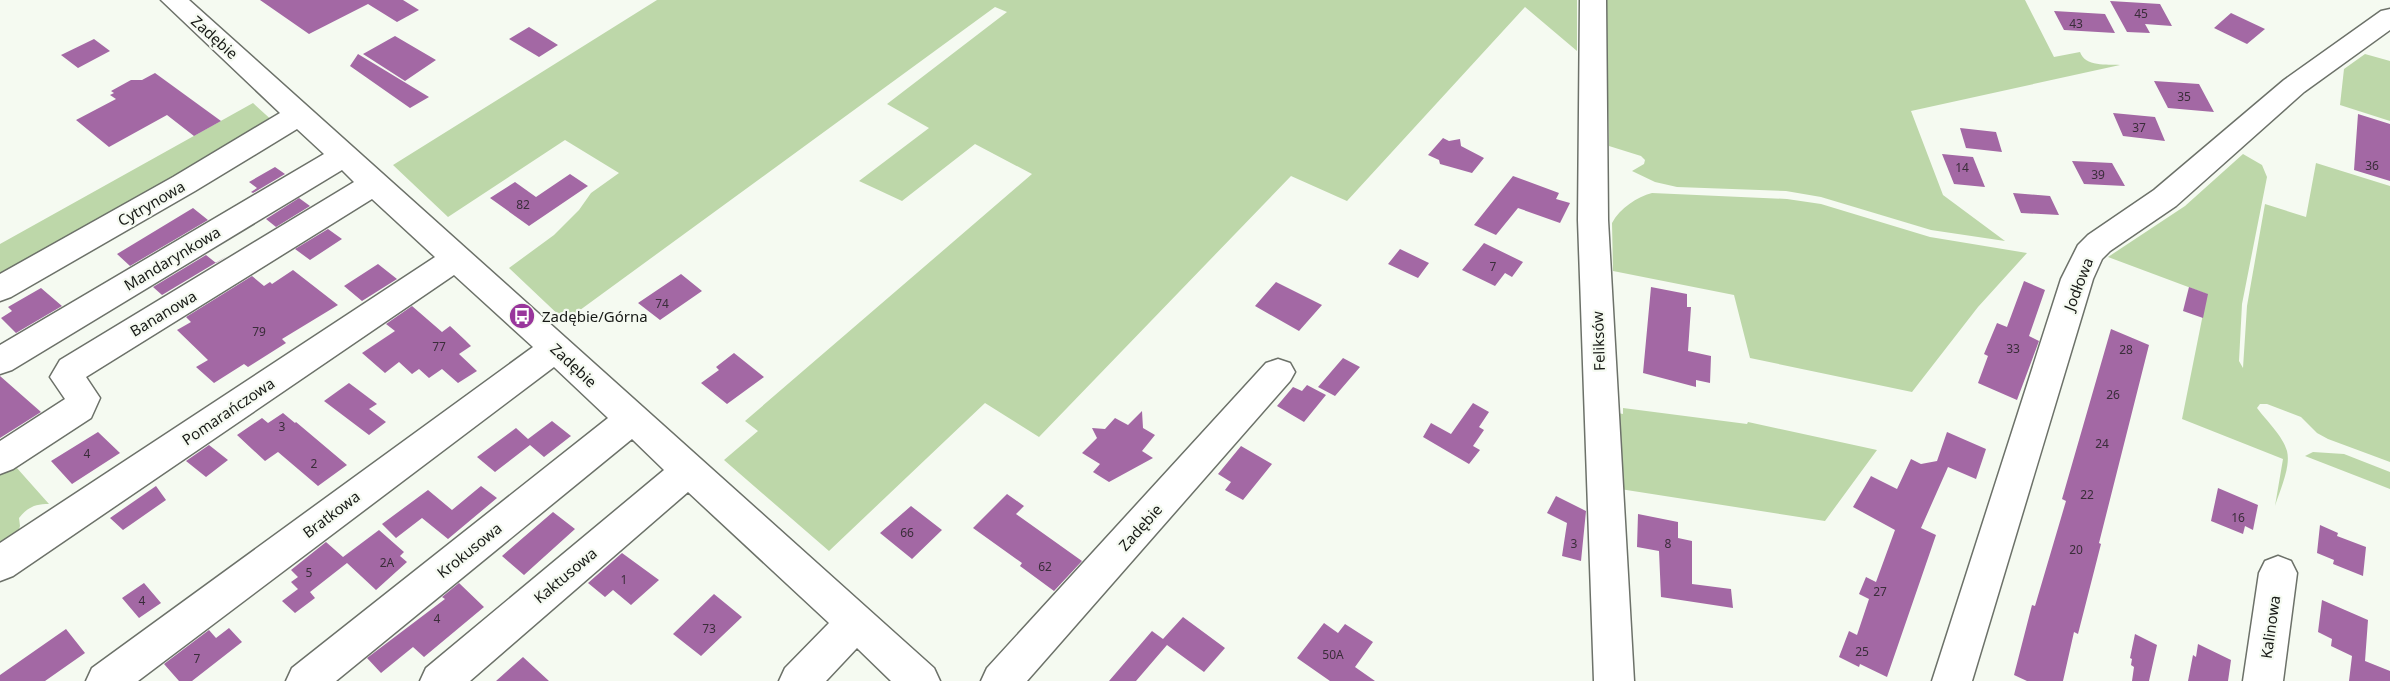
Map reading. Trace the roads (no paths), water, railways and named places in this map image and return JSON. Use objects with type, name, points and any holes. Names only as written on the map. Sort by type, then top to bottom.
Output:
[{"type":"street","name":"Zadębie","points":[[174,0],[920,681]]},
{"type":"street","name":"Feliksów","points":[[1593,0],[1593,220],[1614,681]]},
{"type":"street","name":"Jodłowa","points":[[1952,681],[2077,279],[2089,253],[2099,243],[2165,198],[2294,86],[2390,17]]},
{"type":"street","name":"Cytrynowa","points":[[0,288],[192,179],[300,114]]},
{"type":"street","name":"Mandarynkowa","points":[[0,361],[344,155]]},
{"type":"street","name":"Bananowa","points":[[0,459],[79,408],[83,398],[66,377],[72,369],[375,183]]},
{"type":"street","name":"Pomarańczowa","points":[[0,564],[456,258]]},
{"type":"street","name":"Bratkowa","points":[[106,681],[556,348]]},
{"type":"street","name":"Zadębie","points":[[1001,681],[1278,372]]},
{"type":"street","name":"Krokusowa","points":[[306,681],[632,418]]},
{"type":"street","name":"Kaktusowa","points":[[440,681],[689,470]]},
{"type":"street","name":"Kalinowa","points":[[2263,681],[2278,573]]},
{"type":"street","points":[[799,681],[856,622]]},
{"type":"place","name":"Zadębie/Górna","points":[[522,316]]}]
